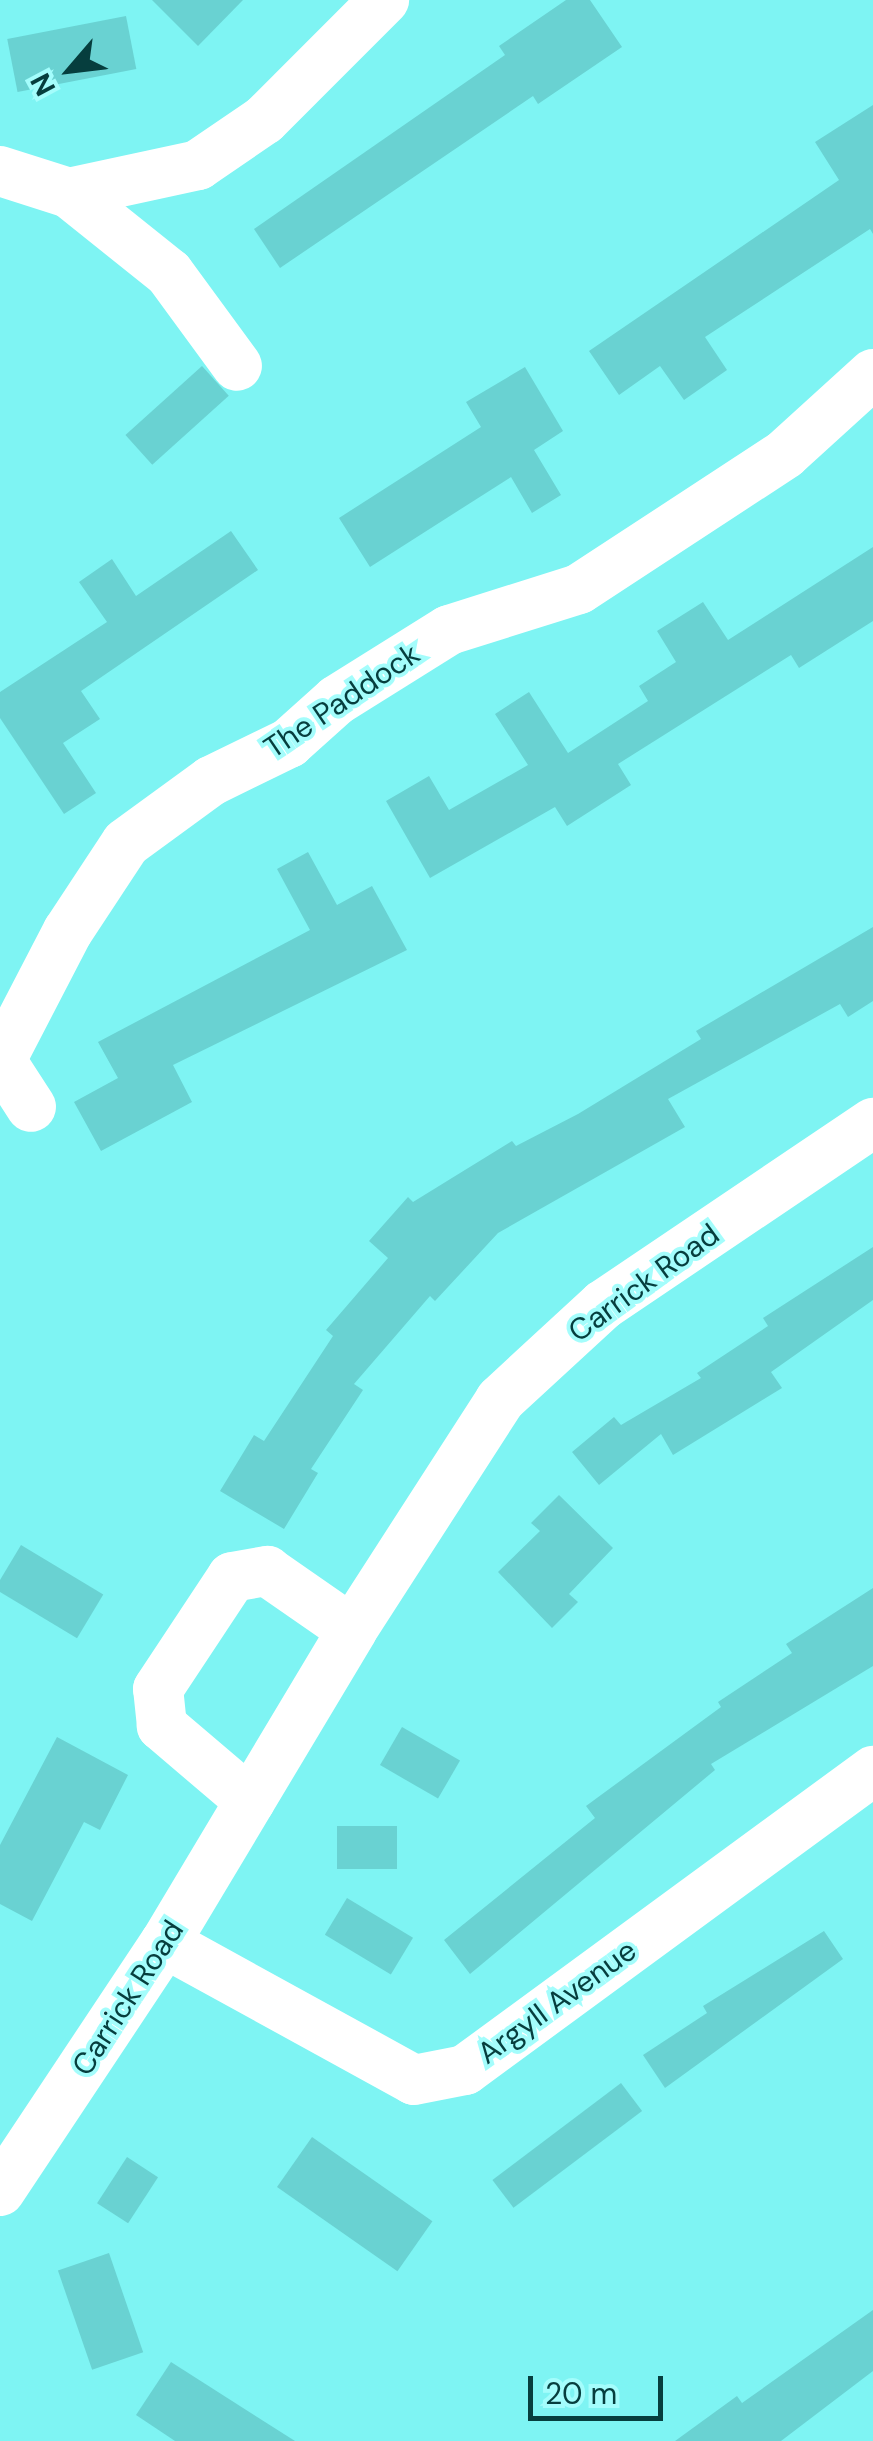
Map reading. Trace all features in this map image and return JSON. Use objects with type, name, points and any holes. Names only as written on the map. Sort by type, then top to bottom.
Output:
[{"type":"street","points":[[70,193],[198,164],[264,120],[384,0]]},
{"type":"street","points":[[0,171],[70,193],[169,273],[237,366]]},
{"type":"street","name":"The Paddock","points":[[31,1106],[1,1060],[68,931],[126,843],[211,781],[289,743],[337,700],[449,630],[579,590],[785,454],[873,374]]},
{"type":"street","name":"Carrick Road","points":[[0,2191],[164,1944],[352,1630],[500,1400],[603,1305],[873,1124]]},
{"type":"street","points":[[250,1800],[162,1726],[158,1689],[232,1578],[267,1571],[352,1630]]},
{"type":"street","name":"Argyll Avenue","points":[[164,1944],[414,2080],[465,2070],[873,1772]]},
{"type":"building","points":[[152,0],[243,0],[198,46]]},
{"type":"building","points":[[566,0],[590,0],[622,47],[538,104],[533,96],[280,268],[254,229],[505,55],[499,46]]},
{"type":"building","points":[[126,16],[136,69],[18,92],[7,39]]},
{"type":"building","points":[[873,105],[873,234],[870,229],[705,337],[727,370],[684,400],[660,366],[619,395],[589,351],[839,180],[815,142]]},
{"type":"building","points":[[202,366],[229,396],[152,465],[125,435]]},
{"type":"building","points":[[525,367],[563,431],[534,450],[561,495],[532,513],[511,477],[370,567],[339,518],[481,427],[466,402]]},
{"type":"building","points":[[231,531],[258,570],[81,691],[100,719],[63,743],[96,793],[64,814],[0,718],[0,692],[107,622],[79,582],[112,559],[136,596]]},
{"type":"building","points":[[873,547],[873,621],[799,668],[791,655],[618,764],[631,785],[567,826],[555,807],[430,878],[386,801],[429,776],[449,810],[528,765],[495,714],[529,692],[568,753],[648,701],[639,686],[676,662],[657,631],[703,602],[728,640]]},
{"type":"building","points":[[308,852],[337,905],[372,886],[407,950],[173,1065],[192,1102],[101,1151],[74,1102],[118,1078],[98,1042],[310,930],[277,869]]},
{"type":"building","points":[[873,927],[873,1001],[848,1017],[840,1004],[668,1099],[685,1127],[498,1233],[435,1301],[430,1296],[354,1384],[363,1390],[311,1469],[318,1473],[284,1529],[220,1491],[254,1435],[264,1441],[333,1336],[326,1330],[388,1258],[369,1241],[408,1197],[413,1202],[512,1141],[516,1146],[578,1114],[701,1039],[696,1031]]},
{"type":"building","points":[[873,1247],[873,1300],[771,1372],[782,1388],[673,1455],[661,1434],[599,1485],[572,1452],[614,1417],[621,1425],[701,1378],[697,1373],[768,1326],[763,1318]]},
{"type":"building","points":[[559,1495],[613,1548],[569,1594],[578,1602],[552,1628],[498,1572],[540,1531],[531,1523]]},
{"type":"building","points":[[21,1545],[103,1594],[77,1638],[0,1592],[0,1580]]},
{"type":"building","points":[[873,1588],[873,1666],[711,1764],[715,1770],[470,1974],[444,1940],[595,1818],[586,1806],[721,1707],[718,1702],[792,1653],[786,1644]]},
{"type":"building","points":[[402,1727],[460,1760],[438,1799],[380,1765]]},
{"type":"building","points":[[57,1737],[128,1775],[100,1830],[84,1822],[32,1921],[0,1904],[0,1845]]},
{"type":"building","points":[[337,1826],[397,1826],[397,1869],[337,1869]]},
{"type":"building","points":[[347,1898],[413,1938],[391,1975],[325,1935]]},
{"type":"building","points":[[824,1931],[843,1959],[665,2088],[643,2055],[707,2013],[703,2006]]},
{"type":"building","points":[[621,2083],[642,2111],[513,2208],[492,2180]]},
{"type":"building","points":[[312,2137],[432,2221],[397,2271],[277,2187]]},
{"type":"building","points":[[127,2157],[158,2177],[128,2223],[97,2203]]},
{"type":"building","points":[[109,2253],[143,2352],[92,2370],[58,2271]]},
{"type":"building","points":[[873,2310],[873,2371],[781,2441],[675,2441],[737,2396],[742,2403]]},
{"type":"building","points":[[171,2362],[295,2441],[175,2441],[136,2415]]}]
